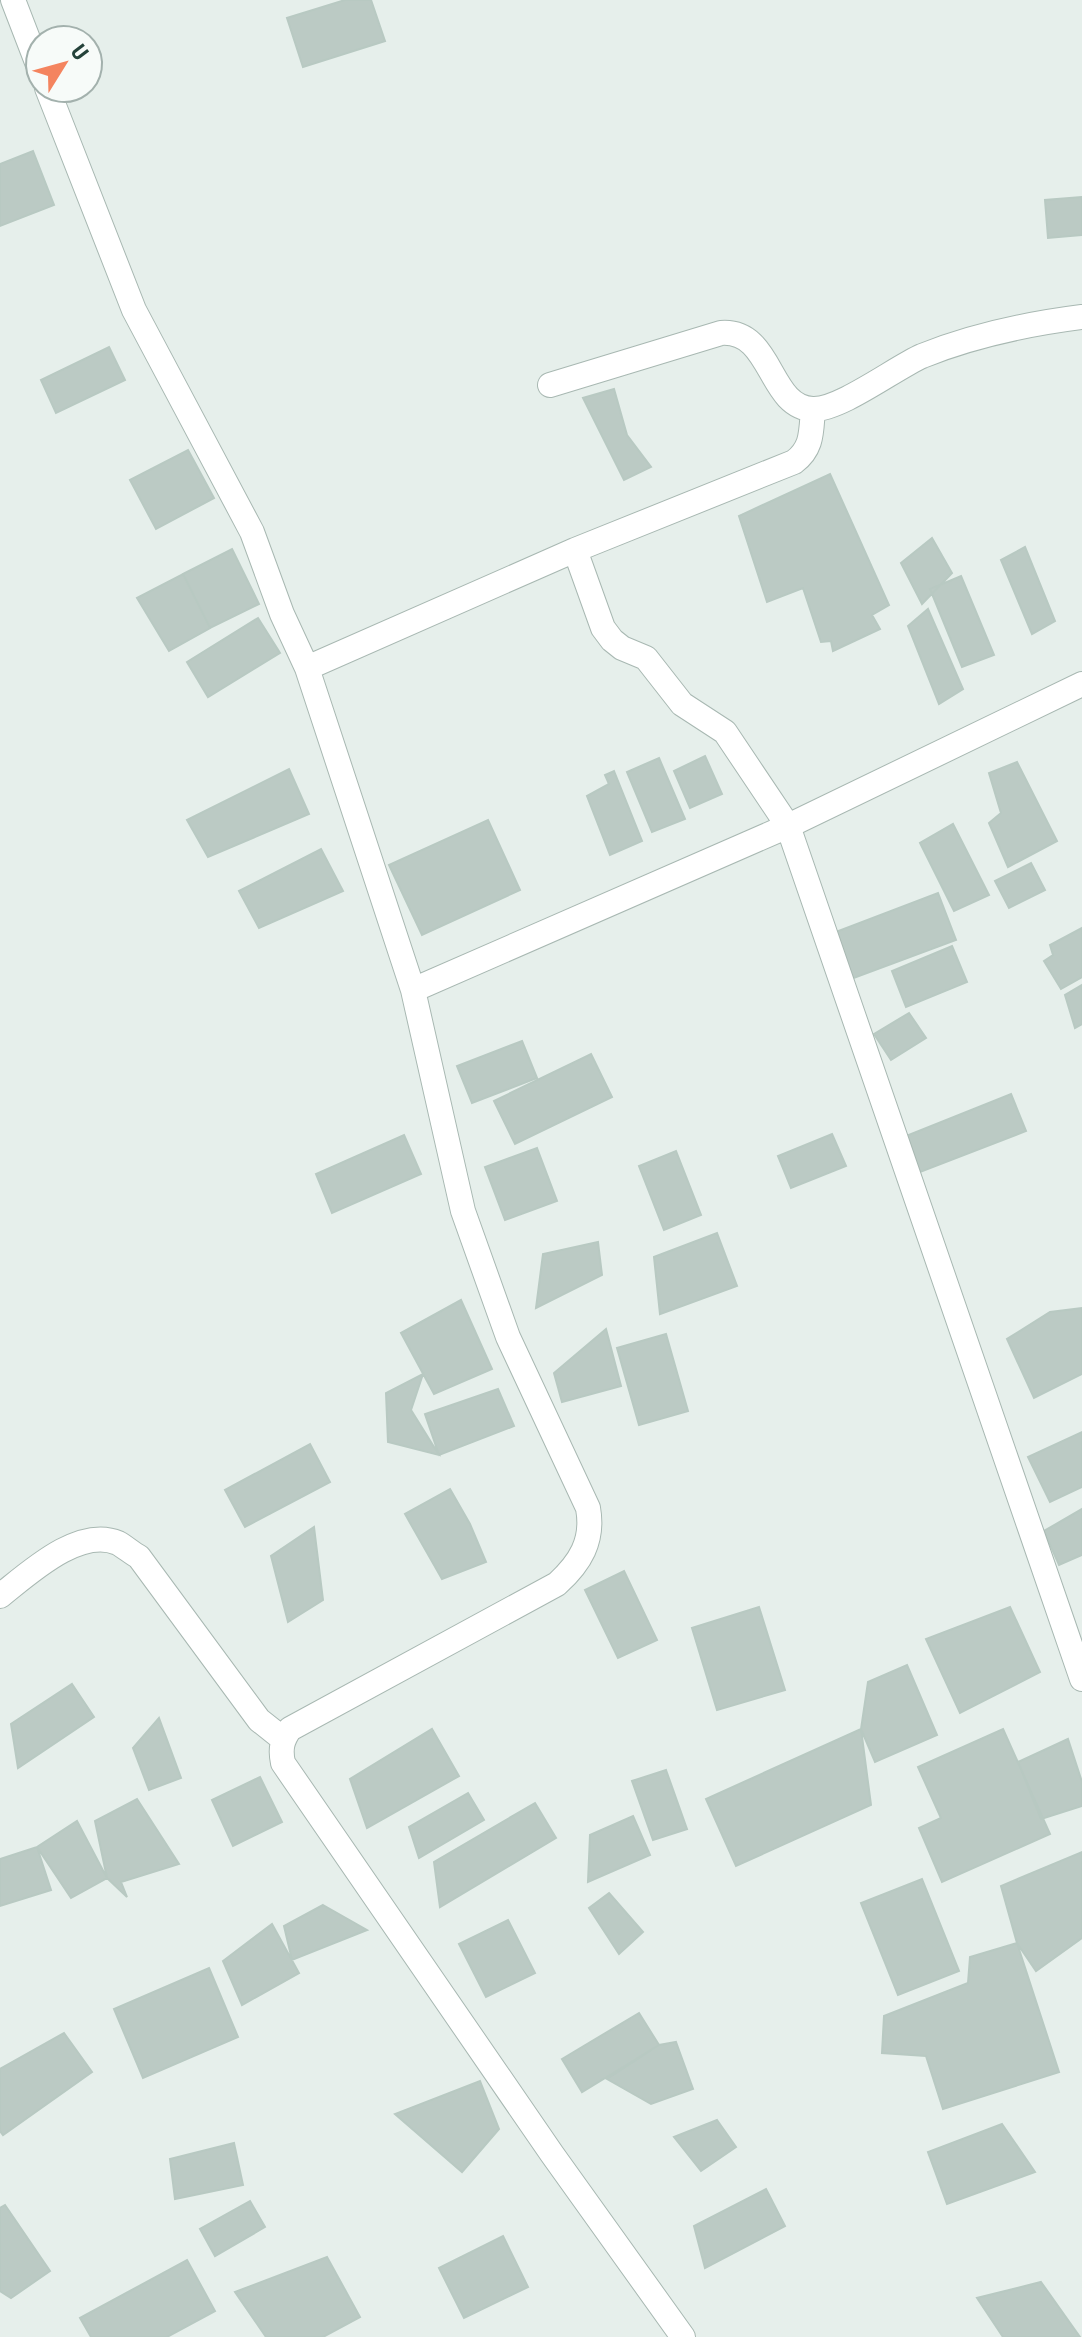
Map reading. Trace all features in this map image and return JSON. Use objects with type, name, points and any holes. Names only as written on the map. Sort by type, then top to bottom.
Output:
[{"type":"street","points":[[13,0],[24,29]]},
{"type":"street","points":[[53,104],[134,310],[252,532],[282,614],[307,668],[413,990],[463,1211],[508,1337],[588,1508],[591,1522],[589,1539],[581,1558],[557,1584],[290,1729],[280,1751],[283,1763],[552,2154],[683,2337]]},
{"type":"street","points":[[550,385],[708,336],[734,332],[748,339],[762,355],[788,397],[799,406],[813,409],[830,406],[920,357],[967,340],[1029,324],[1082,317]]},
{"type":"street","points":[[307,668],[575,550],[794,462],[805,454],[810,442],[813,409]]},
{"type":"street","points":[[575,550],[603,628],[612,640],[646,658],[682,704],[733,740],[788,826],[1082,1679]]},
{"type":"street","points":[[413,990],[788,826],[1082,684]]},
{"type":"street","points":[[0,1596],[66,1548],[93,1540],[115,1542],[139,1557],[240,1696],[259,1720],[283,1739]]},
{"type":"building","points":[[345,0],[371,0],[385,41],[303,67],[287,18]]},
{"type":"building","points":[[33,151],[54,205],[0,226],[0,164]]},
{"type":"building","points":[[1082,197],[1082,235],[1048,238],[1045,200]]},
{"type":"building","points":[[109,347],[125,380],[56,413],[41,380]]},
{"type":"building","points":[[614,389],[627,435],[651,467],[624,480],[583,398]]},
{"type":"building","points":[[188,450],[214,498],[156,529],[130,480]]},
{"type":"building","points":[[830,474],[889,605],[872,615],[880,629],[833,651],[831,641],[821,642],[803,588],[767,602],[739,516]]},
{"type":"building","points":[[932,538],[952,573],[922,604],[901,563]]},
{"type":"building","points":[[1025,547],[1055,621],[1032,634],[1001,560]]},
{"type":"building","points":[[232,549],[259,604],[210,628],[183,574]]},
{"type":"building","points":[[183,574],[210,628],[169,651],[137,598]]},
{"type":"building","points":[[961,576],[994,655],[962,667],[930,589]]},
{"type":"building","points":[[928,609],[963,689],[939,704],[908,626]]},
{"type":"building","points":[[258,618],[280,653],[208,697],[187,662]]},
{"type":"building","points":[[705,756],[722,794],[690,808],[674,771]]},
{"type":"building","points":[[659,758],[685,819],[652,832],[627,772]]},
{"type":"building","points":[[1017,762],[1057,841],[1008,867],[989,823],[1001,813],[989,773]]},
{"type":"building","points":[[289,769],[309,814],[208,857],[187,820]]},
{"type":"building","points":[[614,771],[642,841],[610,855],[587,796],[609,784],[605,775]]},
{"type":"building","points":[[488,820],[520,890],[422,935],[389,865]]},
{"type":"building","points":[[953,824],[989,895],[954,911],[920,843]]},
{"type":"building","points":[[321,849],[343,891],[259,928],[239,891]]},
{"type":"building","points":[[1031,863],[1045,890],[1009,908],[995,881]]},
{"type":"building","points":[[938,893],[956,940],[851,979],[833,933]]},
{"type":"building","points":[[1082,928],[1082,977],[1061,989],[1044,961],[1053,955],[1050,945]]},
{"type":"building","points":[[952,946],[967,982],[906,1007],[892,971]]},
{"type":"building","points":[[1082,985],[1082,1024],[1075,1028],[1065,995]]},
{"type":"building","points":[[909,1013],[926,1038],[891,1060],[874,1034]]},
{"type":"building","points":[[522,1041],[537,1078],[472,1103],[457,1066]]},
{"type":"building","points":[[591,1054],[612,1097],[515,1144],[494,1101]]},
{"type":"building","points":[[1011,1094],[1026,1131],[920,1172],[906,1136]]},
{"type":"building","points":[[832,1134],[846,1166],[791,1188],[778,1156]]},
{"type":"building","points":[[404,1135],[421,1174],[332,1213],[316,1174]]},
{"type":"building","points":[[537,1148],[557,1201],[505,1220],[485,1167]]},
{"type":"building","points":[[676,1151],[701,1215],[664,1230],[639,1166]]},
{"type":"building","points":[[717,1233],[737,1286],[660,1314],[654,1257]]},
{"type":"building","points":[[598,1242],[602,1275],[536,1308],[543,1254]]},
{"type":"building","points":[[461,1300],[492,1369],[434,1394],[401,1333]]},
{"type":"building","points":[[1082,1308],[1082,1374],[1034,1398],[1007,1339],[1050,1312]]},
{"type":"building","points":[[606,1329],[621,1386],[562,1402],[554,1373]]},
{"type":"building","points":[[666,1334],[688,1411],[639,1425],[617,1348]]},
{"type":"building","points":[[423,1374],[411,1410],[439,1455],[388,1442],[386,1393]]},
{"type":"building","points":[[498,1389],[514,1426],[439,1455],[425,1414]]},
{"type":"building","points":[[1082,1432],[1082,1487],[1050,1502],[1028,1457]]},
{"type":"building","points":[[310,1444],[330,1482],[245,1527],[225,1490]]},
{"type":"building","points":[[450,1489],[470,1524],[486,1562],[442,1579],[405,1514]]},
{"type":"building","points":[[1082,1509],[1082,1555],[1059,1565],[1044,1531]]},
{"type":"building","points":[[314,1527],[323,1600],[288,1622],[271,1556]]},
{"type":"building","points":[[624,1571],[657,1640],[618,1658],[585,1590]]},
{"type":"building","points":[[759,1607],[785,1690],[717,1710],[692,1628]]},
{"type":"building","points":[[1010,1607],[1040,1672],[960,1713],[926,1639]]},
{"type":"building","points":[[907,1665],[937,1735],[875,1762],[861,1729],[868,1682]]},
{"type":"building","points":[[72,1684],[94,1717],[18,1768],[11,1724]]},
{"type":"building","points":[[159,1718],[181,1778],[149,1790],[133,1748]]},
{"type":"building","points":[[432,1729],[459,1776],[367,1828],[350,1779]]},
{"type":"building","points":[[861,1729],[871,1805],[736,1866],[706,1799]]},
{"type":"building","points":[[1003,1729],[1050,1834],[942,1882],[919,1828],[941,1818],[918,1767]]},
{"type":"building","points":[[1068,1739],[1082,1782],[1082,1806],[1041,1819],[1018,1762]]},
{"type":"building","points":[[666,1770],[687,1829],[653,1840],[632,1781]]},
{"type":"building","points":[[260,1777],[282,1822],[233,1846],[212,1800]]},
{"type":"building","points":[[468,1793],[484,1820],[419,1858],[409,1827]]},
{"type":"building","points":[[137,1799],[179,1864],[121,1882],[127,1897],[107,1878],[95,1821]]},
{"type":"building","points":[[535,1803],[556,1838],[440,1907],[434,1862]]},
{"type":"building","points":[[633,1816],[650,1855],[588,1882],[590,1835]]},
{"type":"building","points":[[77,1821],[107,1878],[71,1898],[37,1847]]},
{"type":"building","points":[[37,1847],[51,1890],[0,1906],[0,1859]]},
{"type":"building","points":[[1082,1852],[1082,1938],[1036,1971],[1017,1943],[1001,1886]]},
{"type":"building","points":[[922,1879],[959,1971],[898,1995],[861,1903]]},
{"type":"building","points":[[609,1893],[643,1932],[619,1954],[589,1908]]},
{"type":"building","points":[[323,1905],[367,1930],[292,1960],[284,1926]]},
{"type":"building","points":[[508,1920],[535,1973],[486,1997],[459,1944]]},
{"type":"building","points":[[272,1924],[299,1973],[242,2005],[223,1961]]},
{"type":"building","points":[[1017,1943],[1059,2072],[943,2109],[926,2056],[882,2053],[884,2016],[968,1983],[970,1957]]},
{"type":"building","points":[[209,1968],[238,2037],[143,2078],[114,2009]]},
{"type":"building","points":[[639,2013],[659,2045],[582,2092],[562,2059]]},
{"type":"building","points":[[64,2033],[92,2072],[3,2135],[0,2131],[0,2069]]},
{"type":"building","points":[[676,2042],[693,2089],[651,2104],[607,2079],[659,2045]]},
{"type":"building","points":[[480,2081],[499,2129],[462,2172],[395,2114]]},
{"type":"building","points":[[717,2120],[736,2147],[701,2171],[674,2137]]},
{"type":"building","points":[[1002,2124],[1035,2172],[947,2204],[928,2152]]},
{"type":"building","points":[[234,2143],[243,2185],[175,2199],[170,2159]]},
{"type":"building","points":[[766,2189],[785,2226],[705,2268],[694,2226]]},
{"type":"building","points":[[250,2201],[265,2227],[215,2256],[200,2229]]},
{"type":"building","points":[[5,2205],[50,2271],[11,2298],[0,2291],[0,2208]]},
{"type":"building","points":[[503,2236],[528,2287],[464,2318],[439,2268]]},
{"type":"building","points":[[327,2257],[360,2317],[323,2337],[266,2337],[235,2292]]},
{"type":"building","points":[[187,2260],[215,2311],[167,2337],[91,2337],[80,2318]]},
{"type":"building","points":[[1041,2282],[1080,2337],[1003,2337],[977,2298]]}]
